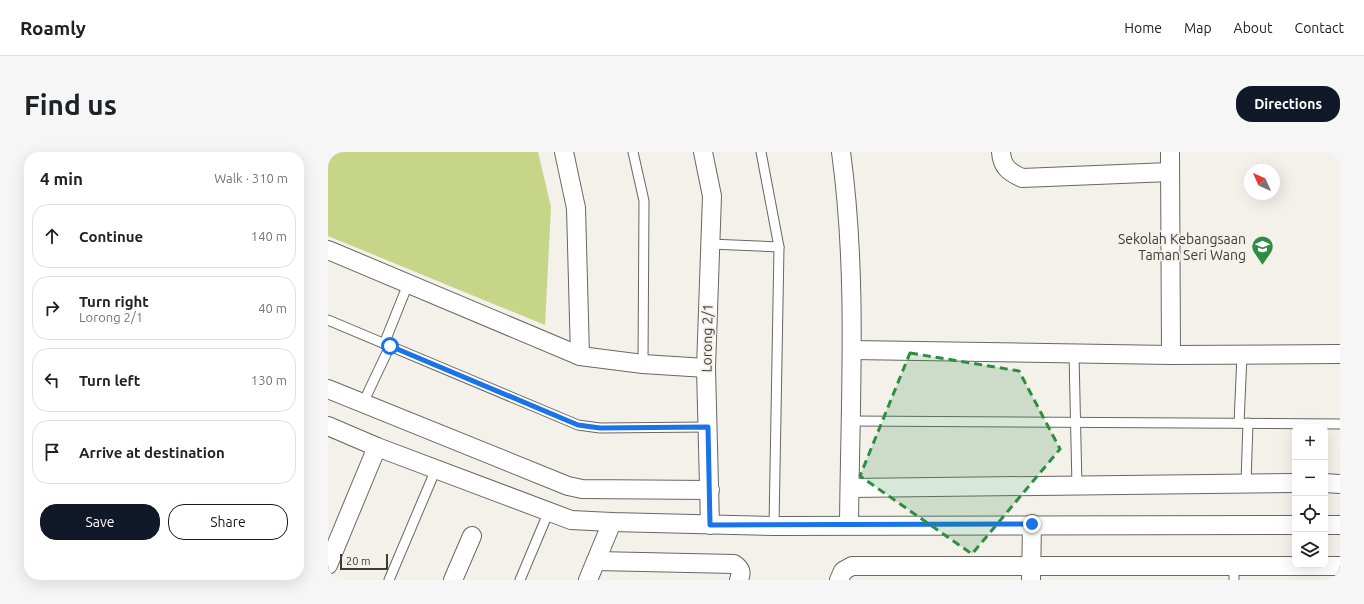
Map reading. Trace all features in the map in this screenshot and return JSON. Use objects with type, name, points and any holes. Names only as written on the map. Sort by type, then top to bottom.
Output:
[{"type":"street","points":[[564,152],[576,208],[580,356]]},
{"type":"street","name":"Lorong 2/1","points":[[703,152],[712,196],[706,368],[710,525]]},
{"type":"street","points":[[841,152],[846,190],[852,350],[849,525]]},
{"type":"street","points":[[1001,152],[1002,161],[1009,172],[1022,178],[1170,172]]},
{"type":"street","points":[[1170,152],[1172,355]]},
{"type":"street","points":[[328,250],[580,356],[643,364],[706,368]]},
{"type":"street","points":[[852,350],[1172,355],[1340,354]]},
{"type":"street","points":[[328,389],[575,488],[710,490]]},
{"type":"street","points":[[328,426],[377,447],[571,520],[774,526],[1032,524],[1292,525]]},
{"type":"street","points":[[328,565],[377,447]]},
{"type":"street","points":[[850,488],[1077,487],[1246,482],[1292,483]]},
{"type":"street","points":[[1328,483],[1340,484]]},
{"type":"street","points":[[588,580],[612,522]]},
{"type":"street","points":[[1031,574],[1032,524]]},
{"type":"street","points":[[1328,525],[1340,526]]},
{"type":"street","points":[[453,580],[472,536]]},
{"type":"street","points":[[596,561],[734,564],[740,568],[742,574],[739,580]]},
{"type":"street","points":[[840,580],[843,571],[852,566],[1031,574],[1234,573],[1340,566]]},
{"type":"lane","points":[[633,152],[644,201],[643,364]]},
{"type":"lane","points":[[761,152],[779,247],[774,526]]},
{"type":"lane","points":[[710,244],[779,247]]},
{"type":"lane","points":[[363,403],[387,345],[408,284]]},
{"type":"lane","points":[[328,320],[578,425],[600,428],[708,427]]},
{"type":"lane","points":[[1074,354],[1077,422],[1077,487]]},
{"type":"lane","points":[[1242,355],[1246,482]]},
{"type":"lane","points":[[851,420],[1340,424]]},
{"type":"lane","points":[[389,580],[436,469]]},
{"type":"lane","points":[[520,580],[549,511]]},
{"type":"highlighted area","points":[[910,353],[1019,371],[1060,449],[972,554],[860,476]]},
{"type":"green space","points":[[328,152],[538,152],[551,207],[545,325],[328,236]]},
{"type":"place","name":"Sekolah Kebangsaan Taman Seri Wang","points":[[1262,266]]},
{"type":"route","points":[[390,346],[588,428],[708,427],[710,525],[1032,524]]}]
